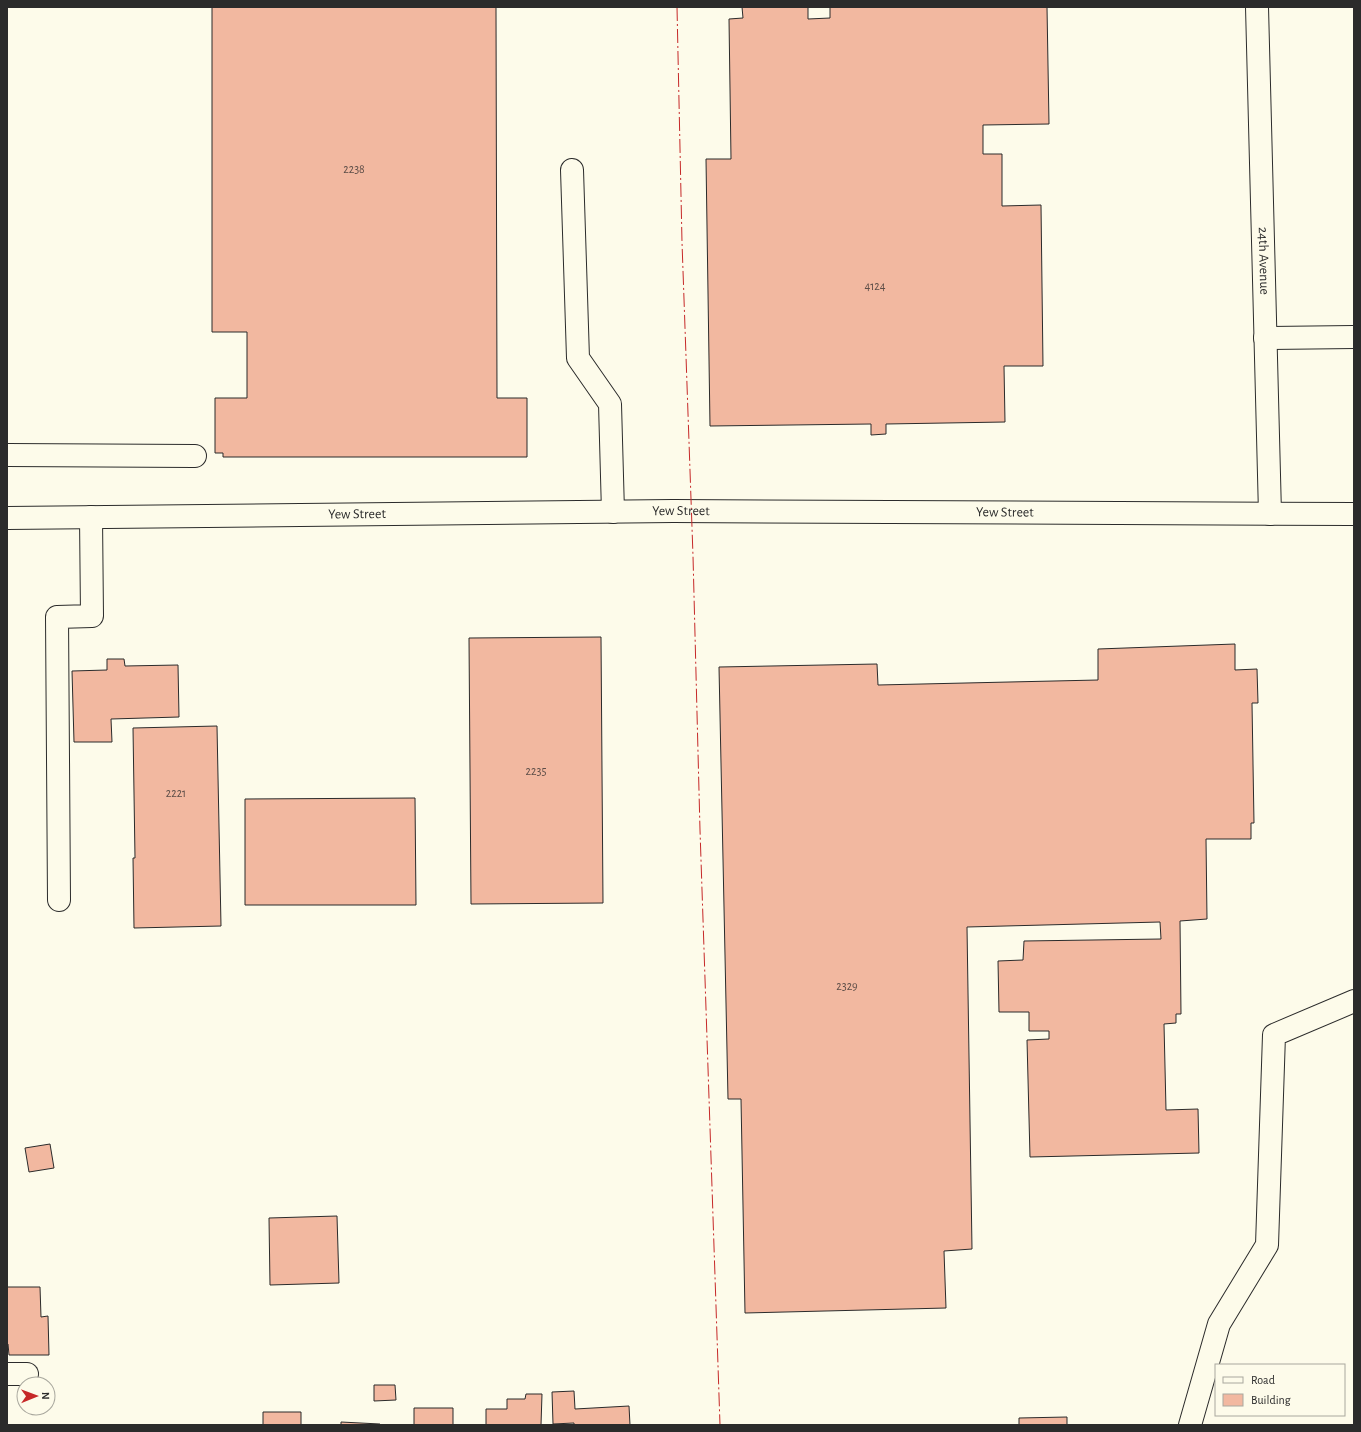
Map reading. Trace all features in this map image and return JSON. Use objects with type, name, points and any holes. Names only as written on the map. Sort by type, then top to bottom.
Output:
[{"type":"street","name":"24th Avenue","points":[[1257,7],[1270,514]]},
{"type":"street","points":[[572,170],[578,358],[610,404],[613,512]]},
{"type":"street","points":[[1265,338],[1354,336]]},
{"type":"street","points":[[7,455],[195,456]]},
{"type":"street","points":[[7,501],[7,518]]},
{"type":"street","name":"Yew Street","points":[[7,518],[613,512],[1354,514]]},
{"type":"street","points":[[60,900],[57,617],[92,616],[91,517]]},
{"type":"street","points":[[1190,1425],[1219,1324],[1267,1245],[1274,1034],[1354,1001]]},
{"type":"building","points":[[212,7],[496,7],[497,398],[527,398],[527,457],[223,457],[223,453],[215,453],[215,398],[247,398],[247,332],[212,332]]},
{"type":"building","points":[[742,7],[808,7],[808,19],[830,18],[830,7],[1047,7],[1049,124],[983,125],[983,154],[1002,154],[1002,206],[1041,205],[1043,366],[1004,366],[1005,422],[886,424],[886,434],[871,435],[871,424],[710,426],[706,159],[731,159],[729,19],[743,18]]},
{"type":"building","points":[[601,637],[603,903],[471,904],[469,638]]},
{"type":"building","points":[[1235,644],[1235,670],[1257,669],[1258,703],[1252,703],[1254,823],[1251,823],[1251,839],[1206,839],[1207,919],[1180,921],[1181,1014],[1176,1014],[1176,1023],[1164,1024],[1166,1110],[1198,1109],[1199,1153],[1030,1157],[1027,1040],[1049,1039],[1049,1031],[1029,1031],[1029,1012],[999,1012],[998,961],[1023,960],[1024,941],[1161,939],[1160,922],[967,927],[972,1249],[944,1251],[946,1308],[745,1313],[741,1099],[728,1099],[719,667],[877,664],[878,685],[1098,680],[1098,649]]},
{"type":"building","points":[[107,659],[124,659],[125,666],[178,665],[179,717],[111,719],[112,742],[74,742],[72,671],[107,670]]},
{"type":"building","points":[[217,726],[221,926],[134,928],[133,858],[135,858],[133,728]]},
{"type":"building","points":[[415,798],[416,905],[245,905],[245,799]]},
{"type":"building","points":[[50,1144],[54,1168],[29,1172],[25,1148]]},
{"type":"building","points":[[337,1216],[339,1283],[270,1285],[269,1218]]},
{"type":"building","points":[[7,1287],[40,1287],[41,1317],[48,1316],[49,1355],[9,1355],[7,1344]]},
{"type":"building","points":[[374,1385],[395,1385],[396,1400],[374,1401]]},
{"type":"building","points":[[574,1391],[575,1409],[629,1406],[630,1425],[574,1425],[574,1423],[553,1424],[552,1392]]},
{"type":"building","points":[[526,1394],[542,1394],[541,1425],[486,1425],[486,1409],[507,1409],[507,1399],[525,1399]]},
{"type":"building","points":[[414,1408],[453,1408],[453,1425],[414,1425]]},
{"type":"building","points":[[263,1412],[301,1412],[301,1425],[263,1425]]},
{"type":"building","points":[[1067,1417],[1067,1425],[1019,1425],[1019,1418]]},
{"type":"building","points":[[341,1422],[380,1424],[380,1425],[341,1425]]},
{"type":"power","points":[[677,7],[682,242],[720,1425]]}]
